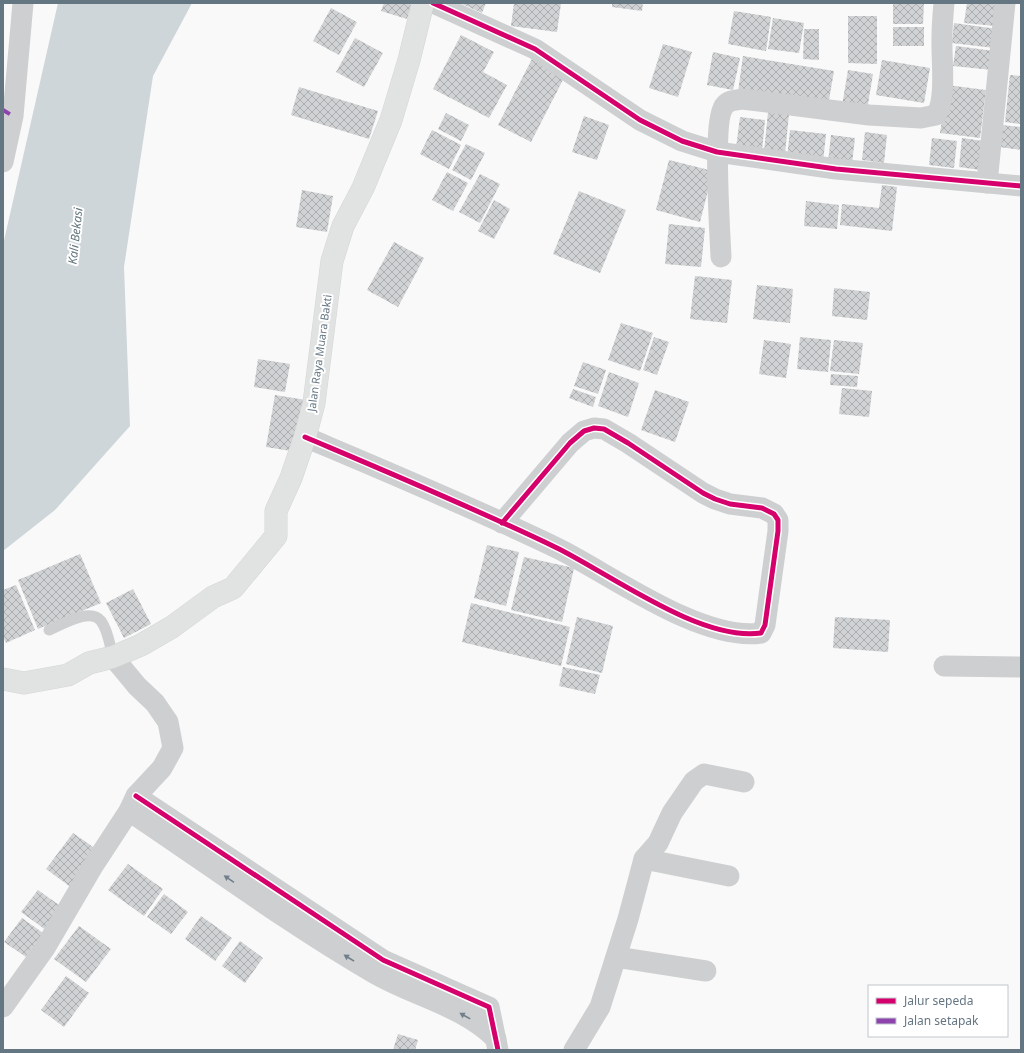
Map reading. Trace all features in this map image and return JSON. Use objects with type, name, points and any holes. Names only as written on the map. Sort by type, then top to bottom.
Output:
[{"type":"main road","name":"Jalan Raya Muara Bakti","points":[[3,679],[24,683],[68,675],[89,663],[113,657],[141,645],[172,627],[213,597],[233,588],[276,536],[276,511],[291,478],[305,437],[314,403],[332,262],[343,226],[363,188],[391,120],[409,60],[423,3]]},
{"type":"street","points":[[3,162],[23,3]]},
{"type":"street","points":[[433,3],[535,49],[640,120],[682,141],[717,152],[836,169],[1021,186]]},
{"type":"street","points":[[721,257],[717,152],[722,111],[725,105],[732,101],[748,100],[869,115],[921,118],[936,115],[940,110],[942,98],[942,35],[944,3]]},
{"type":"street","points":[[987,183],[1005,3]]},
{"type":"street","points":[[305,437],[558,549],[638,594],[702,624],[732,633],[749,635],[761,633],[765,625],[778,531],[778,520],[774,514],[762,508],[730,504],[703,493],[604,428],[594,428],[584,431],[570,443],[502,523]]},
{"type":"street","points":[[3,1007],[45,948],[93,866],[133,803],[162,768],[170,756],[173,748],[172,736],[168,722],[155,702],[137,686],[113,657]]},
{"type":"street","points":[[944,666],[1021,667]]},
{"type":"street","points":[[574,1050],[600,1007],[644,859],[658,843],[672,812],[694,781],[704,774],[744,782]]},
{"type":"street","points":[[133,803],[254,885],[304,930],[378,967],[484,1026],[497,1045]]},
{"type":"street","points":[[644,859],[729,876]]},
{"type":"street","points":[[616,957],[706,971]]},
{"type":"lane","points":[[49,630],[90,615],[97,618],[104,628],[113,657]]},
{"type":"water","name":"Kali Bekasi","points":[[58,3],[192,3],[153,76],[124,267],[130,426],[55,510],[3,551],[3,245]]},
{"type":"building","points":[[384,3],[412,3],[407,19],[381,11]]},
{"type":"building","points":[[460,3],[486,3],[482,13]]},
{"type":"building","points":[[514,3],[561,3],[557,32],[511,26]]},
{"type":"building","points":[[612,3],[643,3],[642,11],[612,7]]},
{"type":"building","points":[[893,3],[924,3],[923,24],[893,24]]},
{"type":"building","points":[[967,3],[997,3],[995,26],[964,23]]},
{"type":"building","points":[[331,8],[357,22],[339,55],[313,41]]},
{"type":"building","points":[[734,11],[771,17],[766,51],[728,44]]},
{"type":"building","points":[[848,16],[877,16],[877,64],[848,63]]},
{"type":"building","points":[[773,18],[804,23],[799,53],[768,49]]},
{"type":"building","points":[[954,23],[997,29],[994,48],[952,43]]},
{"type":"building","points":[[893,27],[924,27],[924,46],[893,46]]},
{"type":"building","points":[[804,29],[819,29],[819,60],[803,59]]},
{"type":"building","points":[[461,35],[494,52],[483,72],[507,85],[489,118],[433,89]]},
{"type":"building","points":[[355,38],[383,53],[364,87],[336,72]]},
{"type":"building","points":[[663,44],[692,52],[678,97],[649,88]]},
{"type":"building","points":[[956,46],[994,51],[992,70],[953,66]]},
{"type":"building","points":[[713,52],[740,58],[733,90],[707,85]]},
{"type":"building","points":[[743,56],[834,71],[828,106],[738,92]]},
{"type":"building","points":[[533,57],[566,74],[531,142],[498,125]]},
{"type":"building","points":[[882,60],[930,68],[924,103],[876,95]]},
{"type":"building","points":[[848,70],[873,74],[867,110],[842,106]]},
{"type":"building","points":[[1010,75],[1021,76],[1021,124],[1005,122]]},
{"type":"building","points":[[947,85],[986,90],[980,138],[940,133]]},
{"type":"building","points":[[299,87],[378,111],[369,139],[291,115]]},
{"type":"building","points":[[768,112],[789,114],[785,154],[764,152]]},
{"type":"building","points":[[446,113],[469,125],[461,141],[438,129]]},
{"type":"building","points":[[584,116],[609,125],[597,160],[572,152]]},
{"type":"building","points":[[740,117],[765,120],[762,151],[736,148]]},
{"type":"building","points":[[1002,125],[1021,127],[1021,150],[999,147]]},
{"type":"building","points":[[432,130],[461,145],[449,169],[420,154]]},
{"type":"building","points":[[790,130],[826,134],[823,162],[787,158]]},
{"type":"building","points":[[865,132],[887,135],[884,163],[862,160]]},
{"type":"building","points":[[831,135],[855,138],[852,164],[828,162]]},
{"type":"building","points":[[932,138],[957,141],[954,168],[929,165]]},
{"type":"building","points":[[962,138],[983,141],[980,170],[959,167]]},
{"type":"building","points":[[466,144],[485,153],[471,180],[452,170]]},
{"type":"building","points":[[669,160],[713,171],[700,222],[656,210]]},
{"type":"building","points":[[447,172],[468,183],[453,211],[432,200]]},
{"type":"building","points":[[480,174],[500,184],[480,223],[459,212]]},
{"type":"building","points":[[882,185],[897,187],[892,231],[840,225],[842,204],[879,208]]},
{"type":"building","points":[[302,190],[333,196],[327,232],[296,227]]},
{"type":"building","points":[[579,191],[626,210],[600,273],[553,254]]},
{"type":"building","points":[[494,200],[510,209],[494,239],[478,231]]},
{"type":"building","points":[[806,201],[839,205],[837,229],[804,226]]},
{"type":"building","points":[[669,224],[705,228],[701,267],[665,264]]},
{"type":"building","points":[[394,242],[424,258],[398,307],[367,290]]},
{"type":"building","points":[[695,276],[732,280],[727,323],[690,319]]},
{"type":"building","points":[[757,285],[793,289],[790,323],[753,319]]},
{"type":"building","points":[[834,288],[870,292],[867,320],[832,316]]},
{"type":"building","points":[[621,323],[653,333],[640,371],[608,360]]},
{"type":"building","points":[[654,337],[669,342],[657,375],[643,370]]},
{"type":"building","points":[[800,337],[831,340],[828,372],[797,369]]},
{"type":"building","points":[[764,340],[791,344],[786,378],[759,374]]},
{"type":"building","points":[[834,340],[863,343],[859,374],[830,371]]},
{"type":"building","points":[[258,359],[290,364],[285,392],[254,387]]},
{"type":"building","points":[[583,362],[606,370],[598,394],[574,386]]},
{"type":"building","points":[[609,372],[639,383],[628,417],[598,406]]},
{"type":"building","points":[[831,374],[858,376],[857,387],[830,385]]},
{"type":"building","points":[[842,388],[872,391],[869,417],[839,414]]},
{"type":"building","points":[[573,389],[596,397],[593,407],[569,398]]},
{"type":"building","points":[[655,390],[689,402],[675,442],[641,430]]},
{"type":"building","points":[[275,395],[306,400],[297,452],[266,447]]},
{"type":"building","points":[[487,545],[519,552],[506,606],[474,598]]},
{"type":"building","points":[[80,554],[101,603],[38,629],[18,580]]},
{"type":"building","points":[[524,557],[574,568],[562,622],[511,610]]},
{"type":"building","points":[[16,585],[35,630],[6,643],[3,636],[3,590]]},
{"type":"building","points":[[133,589],[151,624],[124,638],[106,603]]},
{"type":"building","points":[[471,603],[570,627],[561,666],[462,642]]},
{"type":"building","points":[[577,617],[613,626],[602,673],[566,664]]},
{"type":"building","points":[[835,617],[890,620],[888,652],[833,648]]},
{"type":"building","points":[[563,667],[600,675],[595,694],[559,686]]},
{"type":"building","points":[[73,833],[99,851],[72,888],[46,869]]},
{"type":"building","points":[[128,864],[163,889],[144,916],[108,890]]},
{"type":"building","points":[[38,890],[66,910],[50,933],[21,912]]},
{"type":"building","points":[[164,894],[188,912],[171,934],[147,917]]},
{"type":"building","points":[[201,916],[232,938],[215,961],[185,939]]},
{"type":"building","points":[[22,918],[43,933],[26,957],[4,942]]},
{"type":"building","points":[[79,926],[111,949],[86,982],[54,959]]},
{"type":"building","points":[[240,941],[263,958],[245,983],[222,966]]},
{"type":"building","points":[[66,976],[89,993],[64,1027],[41,1010]]},
{"type":"building","points":[[398,1034],[418,1040],[415,1050],[393,1050]]},
{"type":"marked path","points":[[3,110],[13,116]]},
{"type":"cycle path","points":[[433,3],[535,49],[640,120],[682,141],[717,152],[836,169],[1021,186]]},
{"type":"cycle path","points":[[305,437],[400,477],[495,519],[526,533],[579,559],[656,604],[684,617],[711,627],[737,633],[761,633],[765,625],[778,531],[778,520],[774,514],[762,508],[730,504],[715,499],[703,493],[628,443],[604,429],[594,428],[584,431],[570,443],[502,523]]},
{"type":"cycle path","points":[[136,796],[383,960],[489,1007],[498,1050]]}]
